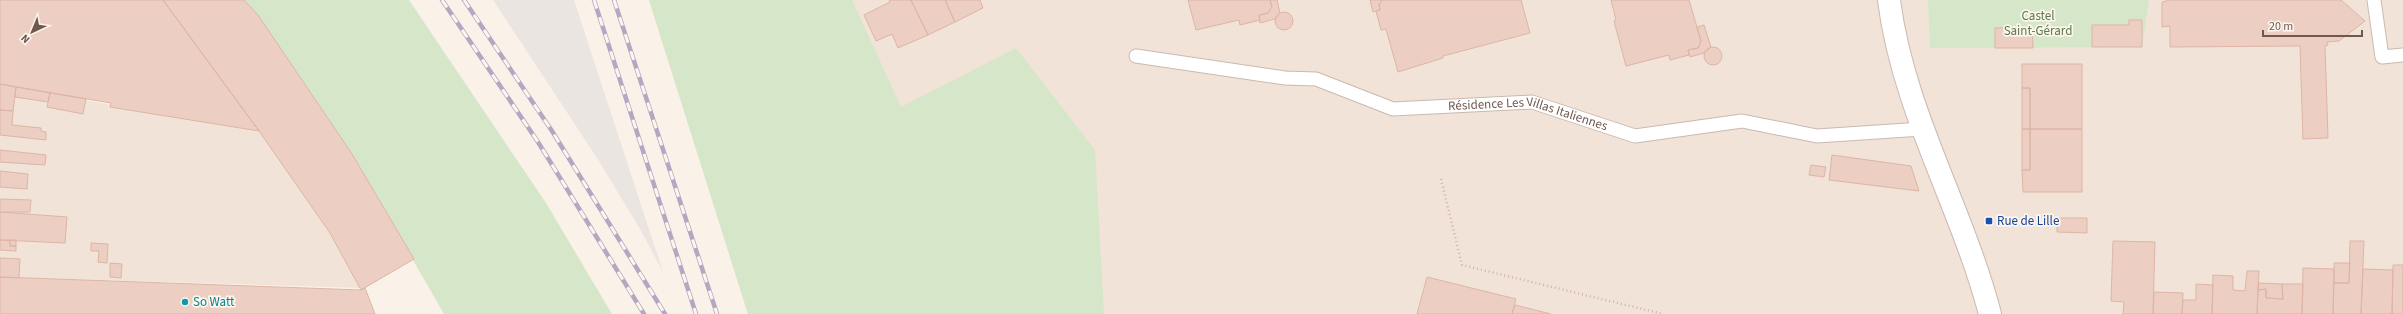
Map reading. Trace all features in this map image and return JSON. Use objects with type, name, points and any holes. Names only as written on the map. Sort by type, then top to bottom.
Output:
[{"type":"street","points":[[1889,0],[1901,62],[1922,129],[1973,258],[1990,314]]},
{"type":"lane","points":[[2374,0],[2382,57],[2403,55]]},
{"type":"lane","name":"Résidence Les Villas Italiennes","points":[[1136,56],[1285,78],[1316,79],[1393,109],[1532,102],[1635,136],[1742,121],[1817,136],[1922,129]]},
{"type":"path","points":[[1441,179],[1462,265],[1663,314]]},
{"type":"shaded area","points":[[493,0],[574,0],[663,272],[640,229],[597,158]]},
{"type":"shaded area","points":[[649,0],[2403,0],[2403,314],[748,314]]},
{"type":"shaded area","points":[[0,85],[259,131],[330,233],[365,288],[0,277]]},
{"type":"green space","points":[[244,0],[409,0],[546,203],[612,314],[444,314],[352,154],[258,15]]},
{"type":"green space","points":[[649,0],[852,0],[901,107],[1016,48],[1095,150],[1104,314],[748,314]]},
{"type":"green space","name":"Castel Saint-Gérard","points":[[1928,0],[2149,0],[2142,47],[1930,48]]},
{"type":"building","points":[[0,0],[163,0],[259,131],[110,107],[111,103],[0,84]]},
{"type":"building","points":[[163,0],[244,0],[258,15],[352,154],[414,259],[361,290],[330,233],[259,131]]},
{"type":"building","points":[[889,0],[911,0],[928,35],[898,48],[892,34],[876,41],[864,15],[890,2]]},
{"type":"building","points":[[911,0],[945,0],[955,22],[928,35]]},
{"type":"building","points":[[945,0],[980,0],[983,8],[955,22]]},
{"type":"building","points":[[1188,0],[1270,0],[1272,7],[1268,13],[1259,15],[1260,20],[1240,25],[1239,20],[1196,30]]},
{"type":"building","points":[[1270,0],[1277,0],[1280,13],[1275,19],[1260,23],[1259,15],[1268,13],[1272,7]]},
{"type":"building","points":[[1370,0],[1382,0],[1379,5],[1380,10],[1373,12]]},
{"type":"building","points":[[1382,0],[1521,0],[1530,33],[1443,56],[1443,58],[1398,72],[1386,29],[1381,30],[1376,11],[1380,10],[1379,5]]},
{"type":"building","points":[[1611,0],[1689,0],[1701,41],[1698,48],[1688,50],[1689,55],[1670,60],[1669,55],[1626,66],[1614,21],[1616,20]]},
{"type":"building","points":[[2170,0],[2341,0],[2365,21],[2339,41],[2327,42],[2328,45],[2325,46],[2328,138],[2303,139],[2300,46],[2170,47],[2170,26],[2162,27],[2162,2]]},
{"type":"building","points":[[1284,12],[1290,15],[1293,21],[1290,27],[1284,30],[1278,27],[1275,21],[1278,15]]},
{"type":"building","points":[[2129,20],[2142,20],[2142,47],[2092,47],[2092,25],[2129,25]]},
{"type":"building","points":[[1704,25],[1711,47],[1704,53],[1690,57],[1688,50],[1698,48],[1701,41],[1697,27]]},
{"type":"building","points":[[2032,27],[2033,48],[1995,48],[1995,28]]},
{"type":"building","points":[[1713,47],[1717,48],[1721,52],[1721,60],[1717,64],[1713,65],[1709,64],[1705,60],[1704,56],[1705,52],[1709,48]]},
{"type":"building","points":[[2022,64],[2082,64],[2082,129],[2030,129],[2030,88],[2022,88]]},
{"type":"building","points":[[0,84],[16,87],[13,111],[0,110]]},
{"type":"building","points":[[16,87],[50,93],[48,102],[15,97]]},
{"type":"building","points":[[2022,88],[2030,88],[2030,129],[2022,129]]},
{"type":"building","points":[[50,93],[86,99],[83,114],[47,107]]},
{"type":"building","points":[[0,110],[13,111],[12,125],[41,128],[41,131],[46,132],[46,140],[0,135]]},
{"type":"building","points":[[2022,129],[2030,129],[2030,170],[2022,170]]},
{"type":"building","points":[[2030,129],[2082,129],[2082,192],[2023,192],[2022,170],[2030,170]]},
{"type":"building","points":[[0,150],[46,155],[45,165],[0,162]]},
{"type":"building","points":[[1832,155],[1911,166],[1919,191],[1829,180]]},
{"type":"building","points":[[1811,165],[1826,167],[1824,177],[1809,175]]},
{"type":"building","points":[[0,171],[28,174],[27,189],[0,187]]},
{"type":"building","points":[[0,199],[31,200],[30,212],[0,212]]},
{"type":"building","points":[[0,212],[67,217],[65,243],[0,240]]},
{"type":"building","points":[[2057,218],[2087,218],[2087,233],[2057,232]]},
{"type":"building","points":[[0,240],[10,240],[10,246],[16,246],[16,251],[0,250]]},
{"type":"building","points":[[10,240],[16,240],[16,246],[10,246]]},
{"type":"building","points":[[2113,241],[2155,242],[2153,314],[2123,314],[2124,302],[2111,301]]},
{"type":"building","points":[[2350,241],[2364,241],[2361,314],[2333,314],[2334,283],[2349,283]]},
{"type":"building","points":[[91,243],[108,244],[107,263],[98,262],[99,251],[91,251]]},
{"type":"building","points":[[0,258],[20,259],[19,278],[0,277]]},
{"type":"building","points":[[110,263],[122,264],[121,278],[110,277]]},
{"type":"building","points":[[2334,263],[2350,263],[2349,283],[2334,283]]},
{"type":"building","points":[[2393,265],[2403,265],[2403,314],[2392,314]]},
{"type":"building","points":[[2303,268],[2334,269],[2333,314],[2302,314]]},
{"type":"building","points":[[2363,269],[2393,270],[2392,314],[2361,314]]},
{"type":"building","points":[[2247,271],[2259,271],[2257,314],[2212,314],[2213,275],[2233,276],[2233,290],[2245,291]]},
{"type":"building","name":"So Watt","points":[[0,277],[361,290],[365,288],[375,314],[0,314]]},
{"type":"building","points":[[1427,277],[1516,299],[1512,314],[1417,314]]},
{"type":"building","points":[[2258,283],[2282,284],[2283,299],[2266,298],[2266,289],[2258,290]]},
{"type":"building","points":[[2196,284],[2213,285],[2212,314],[2182,314],[2183,300],[2196,300]]},
{"type":"building","points":[[2282,284],[2303,284],[2302,314],[2257,314],[2258,290],[2266,289],[2266,298],[2283,299]]},
{"type":"building","points":[[2154,292],[2183,293],[2182,314],[2153,314]]},
{"type":"building","points":[[1515,305],[1551,314],[1512,314]]},
{"type":"railway","points":[[442,0],[538,142],[644,314]]},
{"type":"railway","points":[[464,0],[552,131],[665,314]]},
{"type":"railway","points":[[594,0],[696,314]]},
{"type":"railway","points":[[614,0],[717,314]]},
{"type":"place","name":"Rue de Lille","points":[[1989,221]]},
{"type":"place","name":"So Watt","points":[[185,302]]}]
